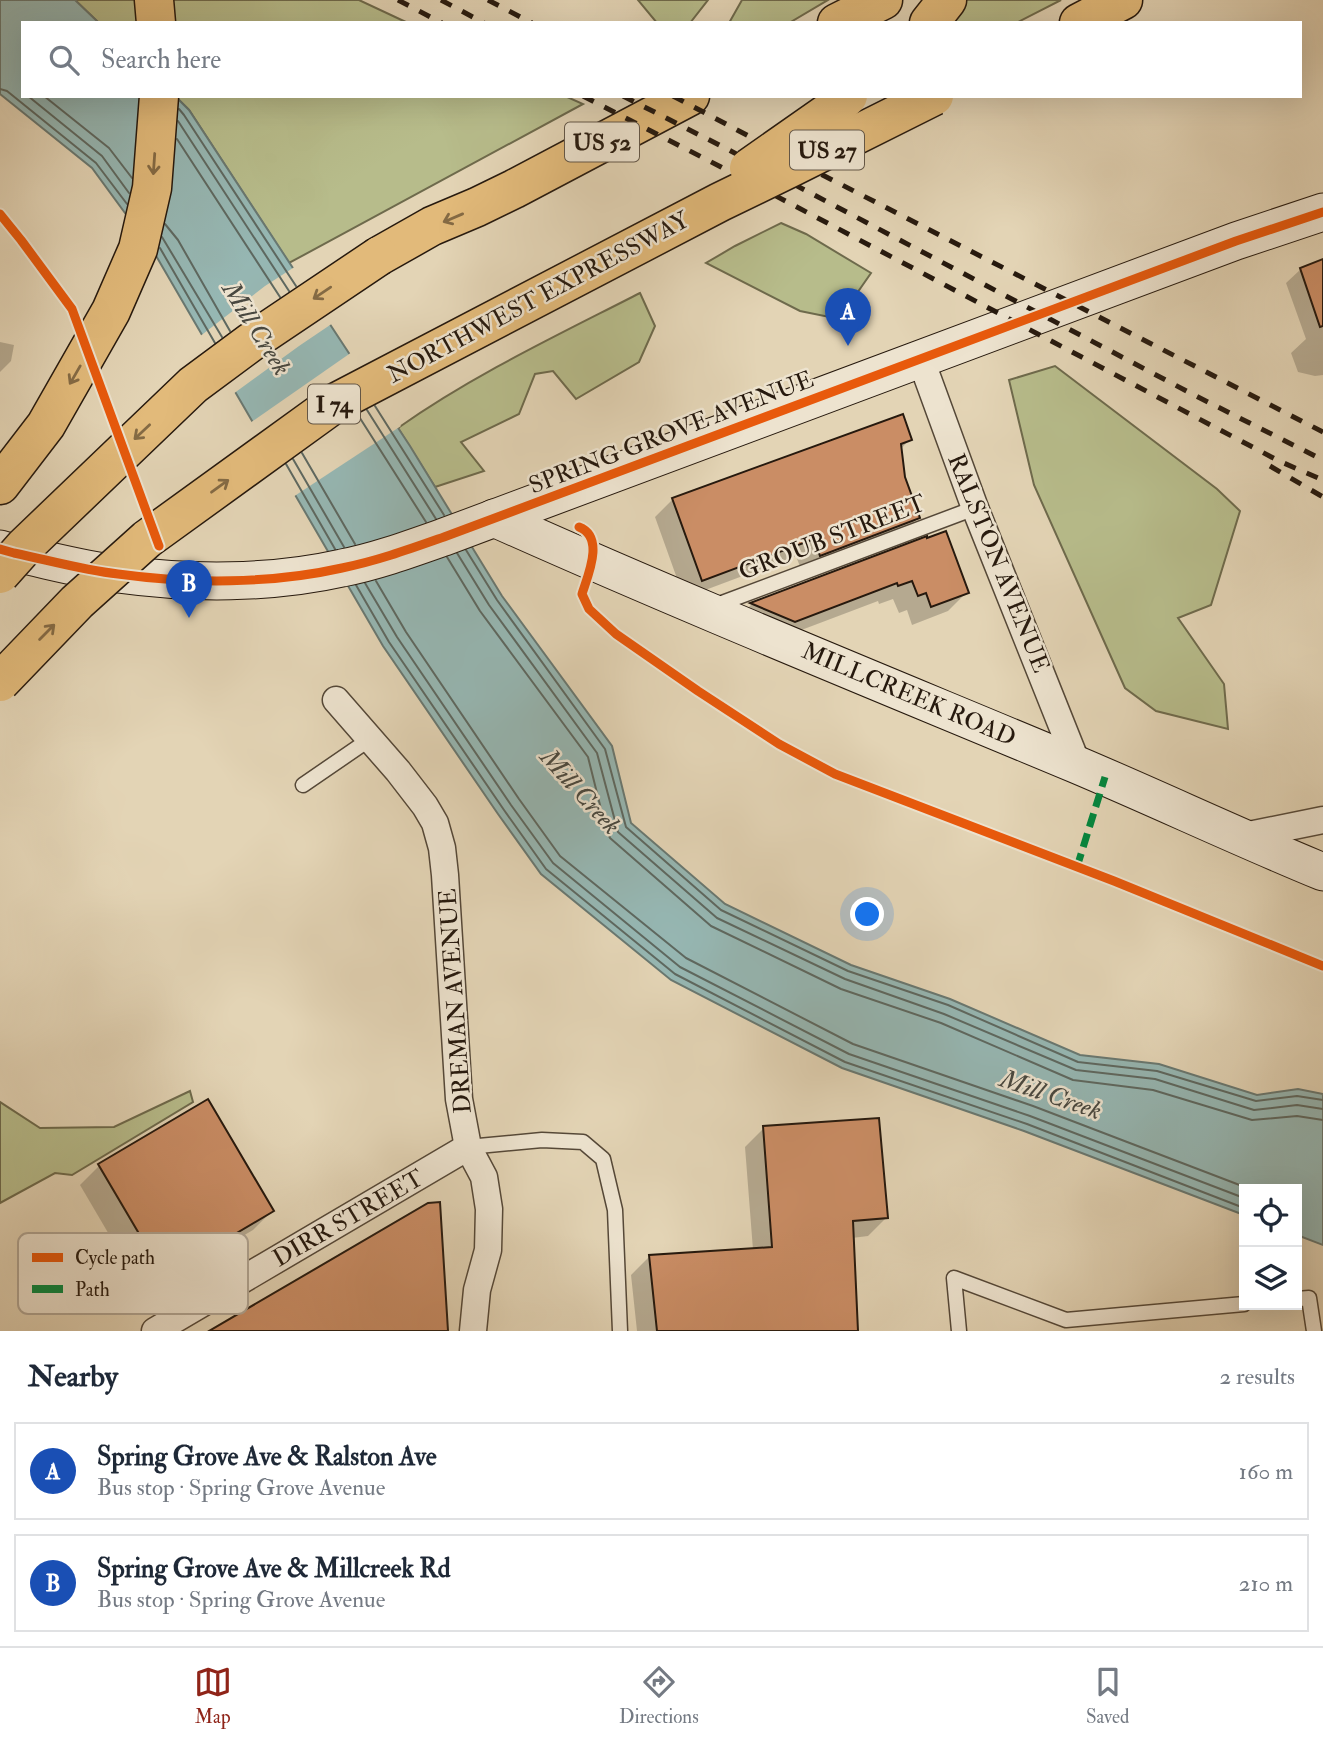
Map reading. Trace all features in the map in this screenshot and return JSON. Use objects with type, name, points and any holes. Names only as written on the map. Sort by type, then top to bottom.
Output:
[{"type":"highway","points":[[154,0],[156,21]]},
{"type":"highway","points":[[841,21],[883,0]]},
{"type":"highway","points":[[931,21],[947,0]]},
{"type":"highway","points":[[1083,21],[1123,0]]},
{"type":"highway","points":[[0,485],[46,425],[111,311],[138,249],[152,188],[159,98]]},
{"type":"highway","name":"US 52","points":[[5,559],[24,546],[193,385],[251,342],[379,256],[432,226],[477,207],[686,98]]},
{"type":"highway","points":[[720,202],[750,167],[846,98]]},
{"type":"highway","name":"US 27","points":[[720,202],[930,98]]},
{"type":"highway","name":"NORTHWEST EXPRESSWAY","points":[[0,682],[77,602],[147,538],[335,403],[720,202]]},
{"type":"main road","name":"SPRING GROVE AVENUE","points":[[5,559],[172,579],[236,580],[301,575],[374,561],[1236,241],[1323,212]]},
{"type":"main road","name":"MILLCREEK ROAD","points":[[494,518],[1323,872]]},
{"type":"street","name":"RALSTON AVENUE","points":[[921,360],[975,508],[1078,766]]},
{"type":"street","name":"DREMAN AVENUE","points":[[336,700],[425,806],[435,823],[442,848],[459,1099],[468,1147],[484,1177],[489,1209],[488,1250],[477,1290],[473,1331]]},
{"type":"street","points":[[1238,837],[1323,821]]},
{"type":"street","name":"DIRR STREET","points":[[248,1276],[468,1147]]},
{"type":"street","name":"DIRR STREET","points":[[155,1331],[184,1314]]},
{"type":"lane","name":"GROUB STREET","points":[[705,609],[975,508]]},
{"type":"lane","points":[[303,785],[370,739]]},
{"type":"lane","points":[[468,1147],[542,1140],[583,1142],[603,1159],[615,1210],[620,1331]]},
{"type":"lane","points":[[959,1331],[954,1278],[1066,1320],[1239,1304]]},
{"type":"lane","points":[[1302,1299],[1310,1298],[1314,1331]]},
{"type":"green space","points":[[75,0],[359,0],[404,21],[97,21]]},
{"type":"green space","points":[[638,0],[708,0],[692,21],[655,21]]},
{"type":"green space","points":[[742,0],[828,0],[792,21],[730,21]]},
{"type":"green space","points":[[945,0],[1061,0],[1020,21],[931,21]]},
{"type":"green space","points":[[177,98],[570,98],[583,104],[289,263],[189,110]]},
{"type":"green space","points":[[781,223],[806,234],[871,273],[839,319],[800,311],[706,263]]},
{"type":"green space","points":[[640,293],[655,326],[639,362],[576,399],[553,371],[535,374],[519,414],[461,442],[484,471],[435,487],[398,428],[486,373]]},
{"type":"green space","points":[[1055,366],[1217,489],[1240,511],[1211,605],[1178,618],[1224,684],[1228,729],[1156,711],[1125,688],[1034,485],[1009,380]]},
{"type":"green space","points":[[190,1091],[193,1102],[72,1175],[55,1173],[0,1203],[0,1102],[40,1128],[114,1127]]},
{"type":"water","name":"Mill Creek","points":[[0,0],[75,0],[97,21],[21,21],[21,98],[177,98],[189,110],[410,446],[502,596],[612,746],[631,823],[725,904],[851,965],[950,999],[1080,1055],[1159,1064],[1257,1095],[1298,1089],[1323,1094],[1323,1245],[1302,1237],[1302,1184],[1239,1184],[1239,1213],[1024,1131],[842,1068],[671,980],[541,874],[383,646],[155,254],[92,168],[0,94]]},
{"type":"pier","points":[[296,266],[333,323],[233,394],[199,337],[265,286]]},
{"type":"pier","points":[[352,352],[401,426],[293,497],[250,423]]},
{"type":"building","points":[[1323,259],[1323,326],[1320,327],[1300,268]]},
{"type":"building","points":[[903,414],[912,440],[901,444],[905,477],[920,518],[820,556],[814,539],[702,581],[672,498]]},
{"type":"building","points":[[946,531],[969,593],[931,607],[926,593],[918,596],[912,581],[898,586],[897,583],[795,622],[750,603],[927,536]]},
{"type":"building","points":[[208,1099],[274,1211],[237,1233],[139,1233],[98,1164]]},
{"type":"building","points":[[879,1118],[888,1218],[853,1221],[858,1331],[657,1331],[649,1255],[772,1247],[763,1126]]},
{"type":"building","points":[[440,1202],[448,1331],[209,1331],[238,1314],[248,1314],[248,1308],[428,1203]]},
{"type":"railway","points":[[398,0],[438,21]]},
{"type":"railway","points":[[441,0],[480,21]]},
{"type":"railway","points":[[488,0],[528,21]]},
{"type":"railway","points":[[587,98],[1279,461],[1323,480]]},
{"type":"railway","points":[[627,98],[1323,460]]},
{"type":"railway","points":[[677,98],[1323,432]]},
{"type":"railway","points":[[1270,466],[1323,497]]},
{"type":"marked path","points":[[1077,867],[1105,777]]},
{"type":"cycle path","points":[[0,549],[105,572],[173,580],[259,580],[315,573],[368,562],[444,537],[1236,241],[1323,212]]},
{"type":"cycle path","points":[[0,214],[72,309],[159,546]]},
{"type":"cycle path","points":[[579,527],[587,532],[593,548],[591,567],[582,594],[589,609],[616,634],[779,744],[835,774],[1114,881],[1323,966]]},
{"type":"place","name":"Spring Grove Ave & Ralston Ave","points":[[848,346]]},
{"type":"place","name":"Spring Grove Ave & Millcreek Rd","points":[[189,618]]}]
